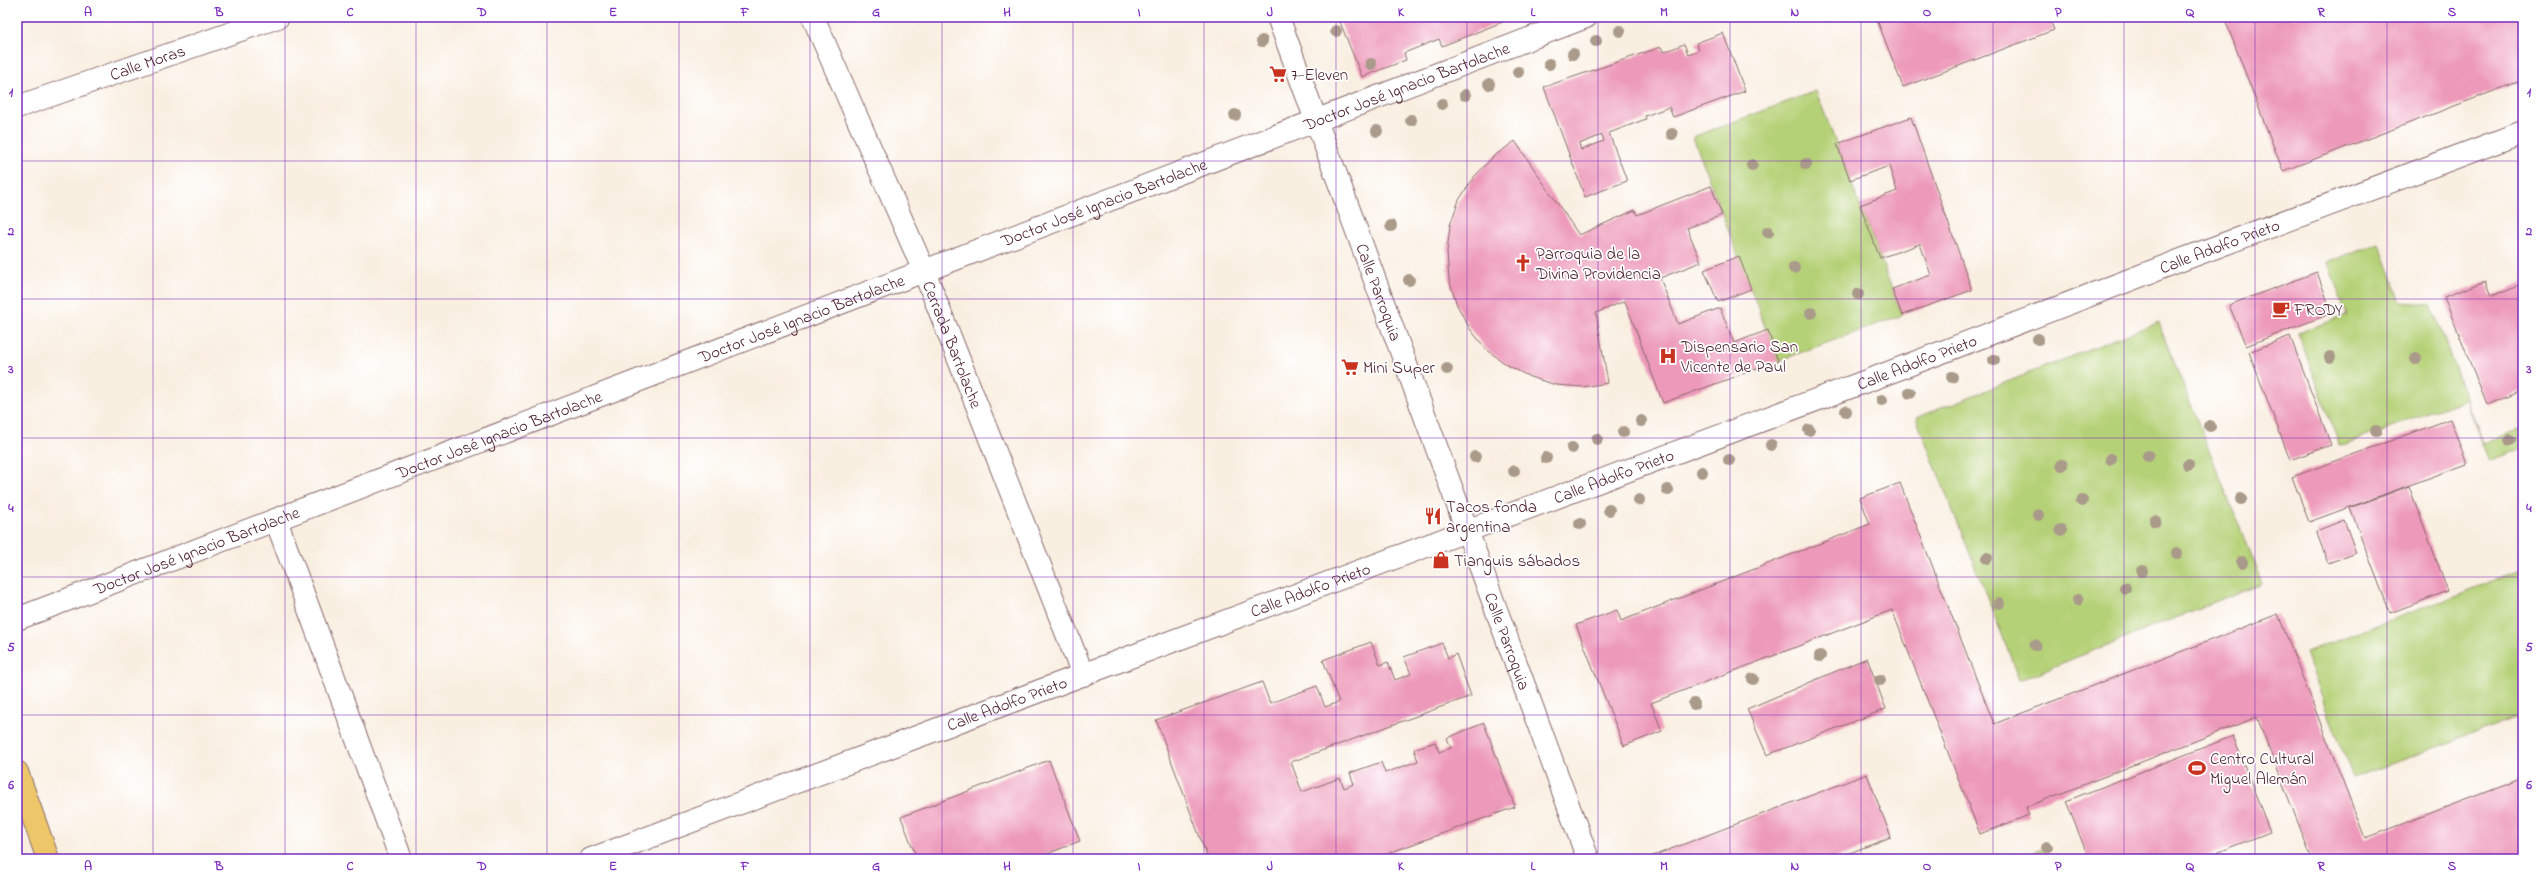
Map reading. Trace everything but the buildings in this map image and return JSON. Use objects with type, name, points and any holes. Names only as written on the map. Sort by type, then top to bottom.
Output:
[{"type":"main road","points":[[17,772],[48,859]]},
{"type":"street","name":"Calle Moras","points":[[17,107],[278,17]]},
{"type":"street","name":"Cerrada Bartolache","points":[[812,17],[924,271],[1083,675]]},
{"type":"street","name":"Calle Parroquia","points":[[1278,17],[1588,859]]},
{"type":"street","name":"Doctor José Ignacio Bartolache","points":[[17,619],[1586,17]]},
{"type":"street","name":"Calle Adolfo Prieto","points":[[591,859],[1880,376],[2523,132]]},
{"type":"street","points":[[276,520],[401,859]]},
{"type":"green space","points":[[1816,91],[1902,315],[1778,361],[1693,137]]},
{"type":"green space","points":[[2379,243],[2401,302],[2431,304],[2483,443],[2523,428],[2523,448],[2489,461],[2466,399],[2340,446],[2298,333],[2347,315],[2327,262]]},
{"type":"green space","points":[[2158,322],[2262,583],[2020,680],[1916,418]]},
{"type":"green space","points":[[2523,570],[2523,715],[2353,778],[2305,652]]},
{"type":"green space","points":[[2045,848],[2050,859],[2016,859]]},
{"type":"place","name":"7-Eleven","points":[[1278,74]]},
{"type":"place","name":"Parroquia de la Divina Providencia","points":[[1523,263]]},
{"type":"place","name":"FRODY","points":[[2281,309]]},
{"type":"place","name":"Dispensario San Vicente de Paul","points":[[1668,356]]},
{"type":"place","name":"Mini Super","points":[[1350,367]]},
{"type":"place","name":"Tacos fonda argentina","points":[[1433,516]]},
{"type":"place","name":"Tianguis sábados","points":[[1441,560]]},
{"type":"place","name":"Centro Cultural Miguel Alemán","points":[[2197,768]]}]
